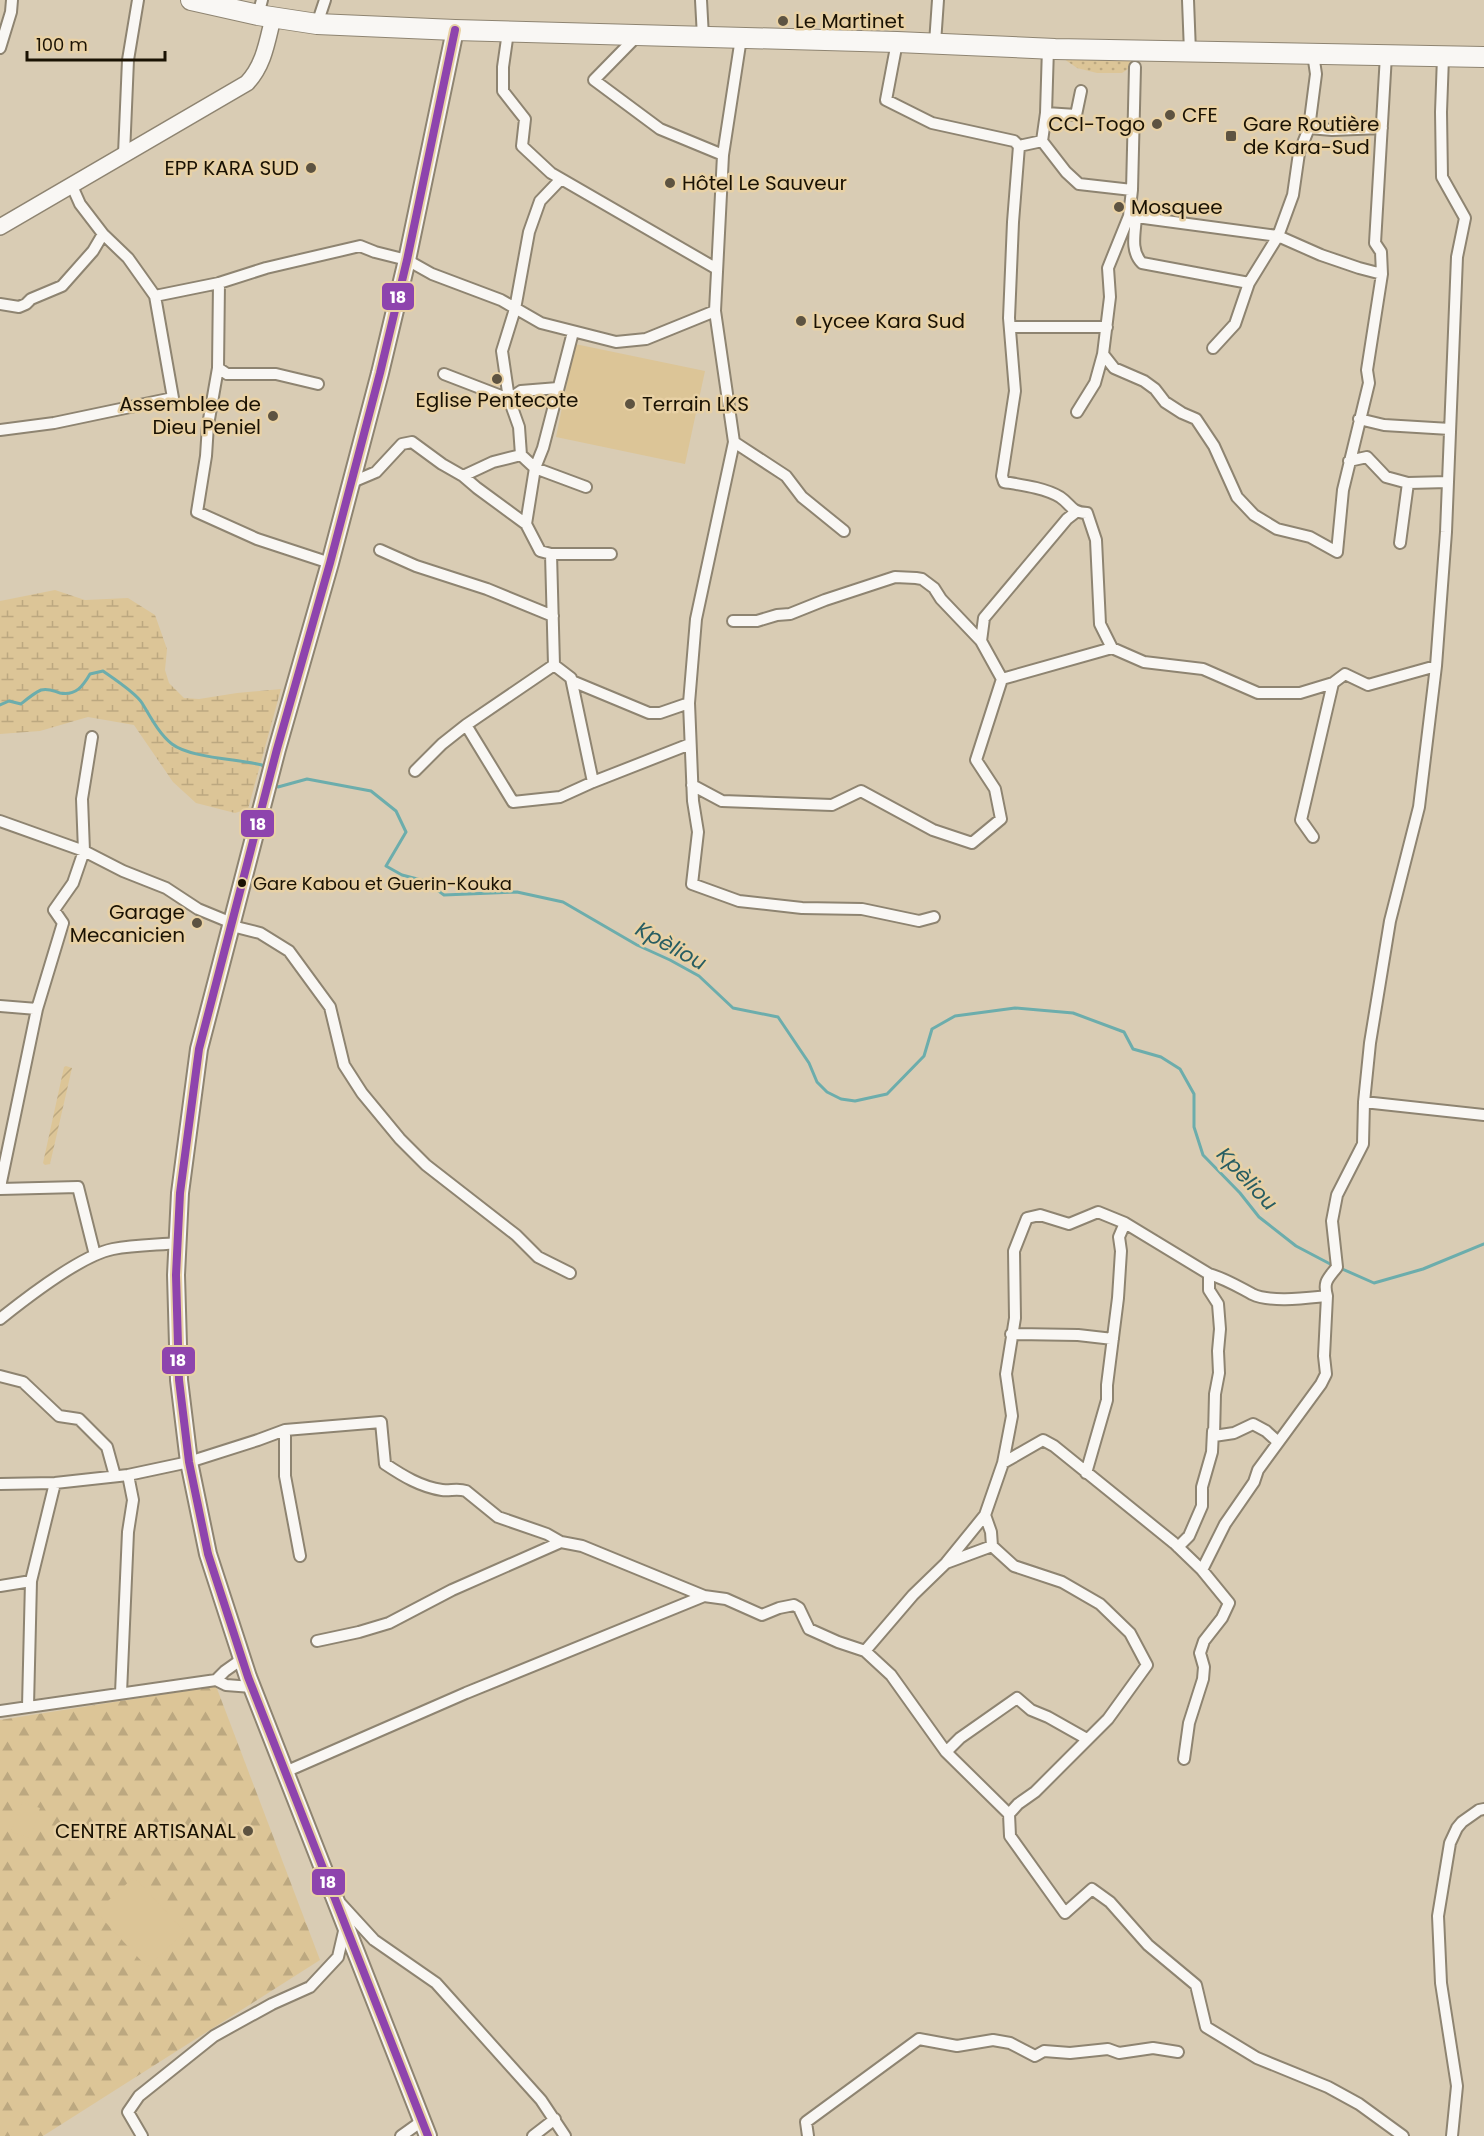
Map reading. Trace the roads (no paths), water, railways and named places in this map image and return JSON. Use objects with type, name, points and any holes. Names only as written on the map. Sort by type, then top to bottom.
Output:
[{"type":"highway","points":[[191,0],[209,6],[264,11],[317,24],[1048,48],[1483,57]]},
{"type":"main road","points":[[0,227],[247,83],[257,72],[262,60],[264,11]]},
{"type":"main road","points":[[425,2129],[252,1687],[208,1554],[189,1462],[179,1380],[176,1275],[183,1163],[199,1049],[277,748],[330,563],[380,373],[455,30]]},
{"type":"street","points":[[0,48],[11,12],[12,0]]},
{"type":"street","points":[[124,154],[128,60],[138,0]]},
{"type":"street","points":[[317,24],[325,0]]},
{"type":"street","points":[[701,0],[703,37]]},
{"type":"street","points":[[934,43],[938,0]]},
{"type":"street","points":[[1188,0],[1190,52]]},
{"type":"street","points":[[508,32],[502,91],[525,119],[522,146],[551,173],[717,269]]},
{"type":"street","points":[[639,34],[594,80],[660,129],[723,155]]},
{"type":"street","points":[[741,38],[723,155],[715,311],[734,442],[696,619],[689,703],[692,785],[698,832],[692,884],[739,902],[802,908],[862,909],[919,921],[934,917]]},
{"type":"street","points":[[897,42],[886,100],[932,123],[1014,141],[1019,146],[1009,318],[1015,391],[1002,479],[1004,482],[1027,486],[1059,497],[1076,513]]},
{"type":"street","points":[[1048,48],[1046,112],[1042,141],[1066,172],[1079,184],[1132,190]]},
{"type":"street","points":[[1214,348],[1235,324],[1249,283],[1278,236],[1293,195],[1299,153],[1309,128],[1316,74],[1313,54]]},
{"type":"street","points":[[1103,354],[1114,368],[1144,381],[1155,389],[1165,402],[1196,419],[1214,446],[1237,497],[1254,515],[1277,529],[1310,537],[1336,552],[1343,490],[1369,383],[1367,370],[1382,274],[1381,252],[1375,243],[1386,55]]},
{"type":"street","points":[[1202,1570],[1225,1524],[1254,1482],[1258,1470],[1326,1374],[1324,1356],[1328,1296],[1325,1287],[1326,1281],[1337,1267],[1332,1221],[1336,1195],[1363,1144],[1364,1102],[1370,1043],[1390,921],[1419,807],[1436,666],[1448,482],[1457,257],[1465,218],[1442,177],[1443,57]]},
{"type":"street","points":[[1135,68],[1132,190],[1136,256],[1142,263],[1249,283]]},
{"type":"street","points":[[1046,112],[1076,115],[1081,91]]},
{"type":"street","points":[[1309,128],[1332,130],[1382,128]]},
{"type":"street","points":[[1019,146],[1042,141]]},
{"type":"street","points":[[561,179],[540,201],[532,221],[515,309],[502,351],[509,399],[519,427],[520,455],[535,468],[586,487]]},
{"type":"street","points":[[0,430],[54,423],[173,398],[156,296],[128,258],[103,234],[80,204],[72,186]]},
{"type":"street","points":[[1133,216],[1278,236],[1321,255],[1382,274]]},
{"type":"street","points":[[1077,412],[1095,383],[1103,354],[1110,297],[1108,268],[1133,216]]},
{"type":"street","points":[[0,304],[19,307],[31,299],[62,286],[93,251],[103,234]]},
{"type":"street","points":[[156,296],[219,283],[266,268],[360,246],[406,260],[432,274],[501,300],[541,323],[616,342],[646,339],[715,311]]},
{"type":"street","points":[[219,283],[218,368],[208,424],[206,456],[197,512],[257,540],[330,563]]},
{"type":"street","points":[[1010,327],[1107,327]]},
{"type":"street","points":[[526,524],[535,468],[543,448],[573,332]]},
{"type":"street","points":[[218,368],[227,374],[276,374],[318,384]]},
{"type":"street","points":[[444,374],[509,399]]},
{"type":"street","points":[[509,399],[521,391],[558,388]]},
{"type":"street","points":[[1359,419],[1384,425],[1450,429]]},
{"type":"street","points":[[350,483],[376,472],[402,444],[408,441],[415,443],[442,464],[463,476],[526,524],[540,551],[551,554],[611,554]]},
{"type":"street","points":[[734,442],[786,476],[802,497],[844,531]]},
{"type":"street","points":[[463,476],[493,462],[520,455]]},
{"type":"street","points":[[1349,461],[1367,457],[1386,477],[1408,483],[1448,482]]},
{"type":"street","points":[[1400,543],[1408,483]]},
{"type":"street","points":[[981,641],[984,618],[1067,519],[1076,513],[1087,513],[1096,540],[1100,624],[1112,648]]},
{"type":"street","points":[[380,550],[416,566],[487,589],[553,616]]},
{"type":"street","points":[[551,554],[554,664]]},
{"type":"street","points":[[692,785],[722,801],[832,806],[861,791],[933,830],[972,843],[1001,819],[995,789],[976,760],[1002,679],[981,641],[941,599],[934,588],[922,579],[896,577],[790,614],[757,621],[734,621]]},
{"type":"street","points":[[1002,679],[1112,648],[1144,662],[1203,669],[1258,693],[1300,693],[1333,683],[1346,674],[1368,685],[1436,666]]},
{"type":"street","points":[[554,664],[572,678],[593,782]]},
{"type":"street","points":[[415,771],[442,744],[466,725],[554,664]]},
{"type":"street","points":[[572,681],[649,713],[660,713],[689,703]]},
{"type":"street","points":[[1313,837],[1301,820],[1333,683]]},
{"type":"street","points":[[466,725],[513,802],[560,797],[690,744]]},
{"type":"street","points":[[92,737],[82,799],[84,851],[73,884],[54,910],[63,923],[37,1009],[0,1188],[78,1187],[95,1255]]},
{"type":"street","points":[[0,821],[84,851],[123,871],[166,888],[198,909],[260,933],[289,951],[330,1007],[344,1065],[362,1093],[400,1139],[426,1165],[516,1235],[538,1257],[570,1273]]},
{"type":"street","points":[[0,1006],[37,1009]]},
{"type":"street","points":[[1364,1102],[1484,1115]]},
{"type":"street","points":[[865,1651],[913,1595],[946,1563],[986,1515],[1003,1463],[1012,1416],[1006,1374],[1015,1318],[1014,1251],[1027,1218],[1040,1215],[1069,1224],[1098,1212],[1125,1223],[1209,1274],[1243,1287],[1254,1295],[1289,1300],[1328,1296]]},
{"type":"street","points":[[1086,1473],[1098,1440],[1107,1400],[1121,1251],[1119,1237],[1125,1223]]},
{"type":"street","points":[[0,1319],[30,1295],[95,1255],[112,1249],[178,1243]]},
{"type":"street","points":[[1178,1548],[1190,1536],[1202,1506],[1202,1487],[1214,1436],[1220,1329],[1218,1304],[1209,1290],[1209,1274]]},
{"type":"street","points":[[1011,1334],[1078,1335],[1113,1339]]},
{"type":"street","points":[[0,1376],[23,1382],[59,1416],[79,1419],[107,1447],[115,1476]]},
{"type":"street","points":[[1209,1410],[1214,1436]]},
{"type":"street","points":[[0,1484],[55,1483],[128,1474],[189,1462],[285,1430],[381,1422],[385,1464],[419,1484],[446,1491],[461,1489],[498,1517],[546,1534],[561,1542],[582,1546],[704,1596],[726,1599],[762,1615],[794,1605],[799,1608],[809,1629],[865,1651],[891,1675],[946,1752],[1009,1814],[1010,1836],[1065,1913],[1092,1888],[1110,1902],[1148,1945],[1196,1985],[1206,2027],[1257,2058],[1359,2104],[1403,2136]]},
{"type":"street","points":[[1214,1436],[1234,1432],[1253,1424],[1266,1431],[1278,1442]]},
{"type":"street","points":[[285,1430],[285,1476],[300,1556]]},
{"type":"street","points":[[1003,1463],[1043,1440],[1054,1446],[1178,1548],[1202,1570],[1229,1603],[1222,1618],[1204,1641],[1200,1653],[1204,1667],[1203,1678],[1189,1722],[1185,1759]]},
{"type":"street","points":[[121,1693],[126,1563],[133,1500],[128,1474]]},
{"type":"street","points":[[28,1706],[31,1581],[55,1483]]},
{"type":"street","points":[[986,1515],[992,1532],[992,1546],[1014,1566],[1062,1582],[1100,1604],[1130,1633],[1146,1665],[1108,1719],[1035,1792],[1018,1804],[1009,1814]]},
{"type":"street","points":[[316,1641],[389,1623],[452,1590],[561,1542]]},
{"type":"street","points":[[946,1563],[992,1546]]},
{"type":"street","points":[[0,1586],[31,1581]]},
{"type":"street","points":[[285,1772],[466,1693],[704,1596]]},
{"type":"street","points":[[216,1680],[242,1659]]},
{"type":"street","points":[[0,1711],[216,1680],[226,1685],[252,1687]]},
{"type":"street","points":[[946,1752],[960,1738],[1017,1698],[1031,1710],[1087,1738]]},
{"type":"street","points":[[1452,2136],[1457,2086],[1441,1983],[1438,1916],[1450,1843],[1462,1822],[1484,1809]]},
{"type":"street","points":[[335,1897],[374,1940],[436,1983],[541,2100],[565,2136]]},
{"type":"street","points":[[142,2136],[128,2112],[139,2096],[214,2036],[272,2004],[310,1987],[338,1957],[345,1924]]},
{"type":"street","points":[[808,2136],[806,2122],[920,2039],[957,2046],[993,2040],[1002,2041],[1011,2043],[1035,2056],[1044,2051],[1070,2053],[1108,2049],[1119,2053],[1153,2048],[1178,2052]]},
{"type":"street","points":[[533,2136],[555,2119]]},
{"type":"street","points":[[401,2136],[425,2129]]},
{"type":"waterway","points":[[0,705],[9,701],[21,704],[44,689],[70,693],[82,686],[90,674],[103,671],[139,699],[167,740],[180,749],[215,758],[262,765],[265,769]]},
{"type":"waterway","name":"Kpèliou","points":[[275,784],[278,787],[307,779],[371,791],[396,811],[406,832],[386,866],[402,875],[425,881],[444,895],[517,892],[563,902],[637,945],[699,976],[733,1008],[778,1017],[809,1063],[817,1082],[827,1092],[841,1099],[855,1101],[887,1094],[924,1056],[932,1029],[955,1016],[1015,1008],[1073,1013],[1124,1032],[1133,1049],[1161,1057],[1180,1069],[1194,1094],[1194,1127],[1203,1155],[1240,1193],[1259,1217],[1296,1246],[1334,1266]]},
{"type":"waterway","name":"Kpèliou","points":[[1340,1268],[1374,1283],[1423,1269],[1484,1244]]},
{"type":"place","name":"Le Martinet","points":[[783,21]]},
{"type":"place","name":"CFE","points":[[1170,115]]},
{"type":"place","name":"CCI-Togo","points":[[1157,124]]},
{"type":"place","name":"Gare Routière de Kara-Sud","points":[[1231,136]]},
{"type":"place","name":"EPP KARA SUD","points":[[311,168]]},
{"type":"place","name":"Hôtel Le Sauveur","points":[[670,183]]},
{"type":"place","name":"Mosquee","points":[[1119,207]]},
{"type":"place","name":"Lycee Kara Sud","points":[[801,321]]},
{"type":"place","name":"Eglise Pentecote","points":[[497,379]]},
{"type":"place","name":"Terrain LKS","points":[[630,404]]},
{"type":"place","name":"Assemblee de Dieu Peniel","points":[[273,416]]},
{"type":"place","name":"Gare Kabou et Guerin-Kouka","points":[[242,883]]},
{"type":"place","name":"Garage Mecanicien","points":[[197,923]]},
{"type":"place","name":"CENTRE ARTISANAL","points":[[248,1831]]}]
